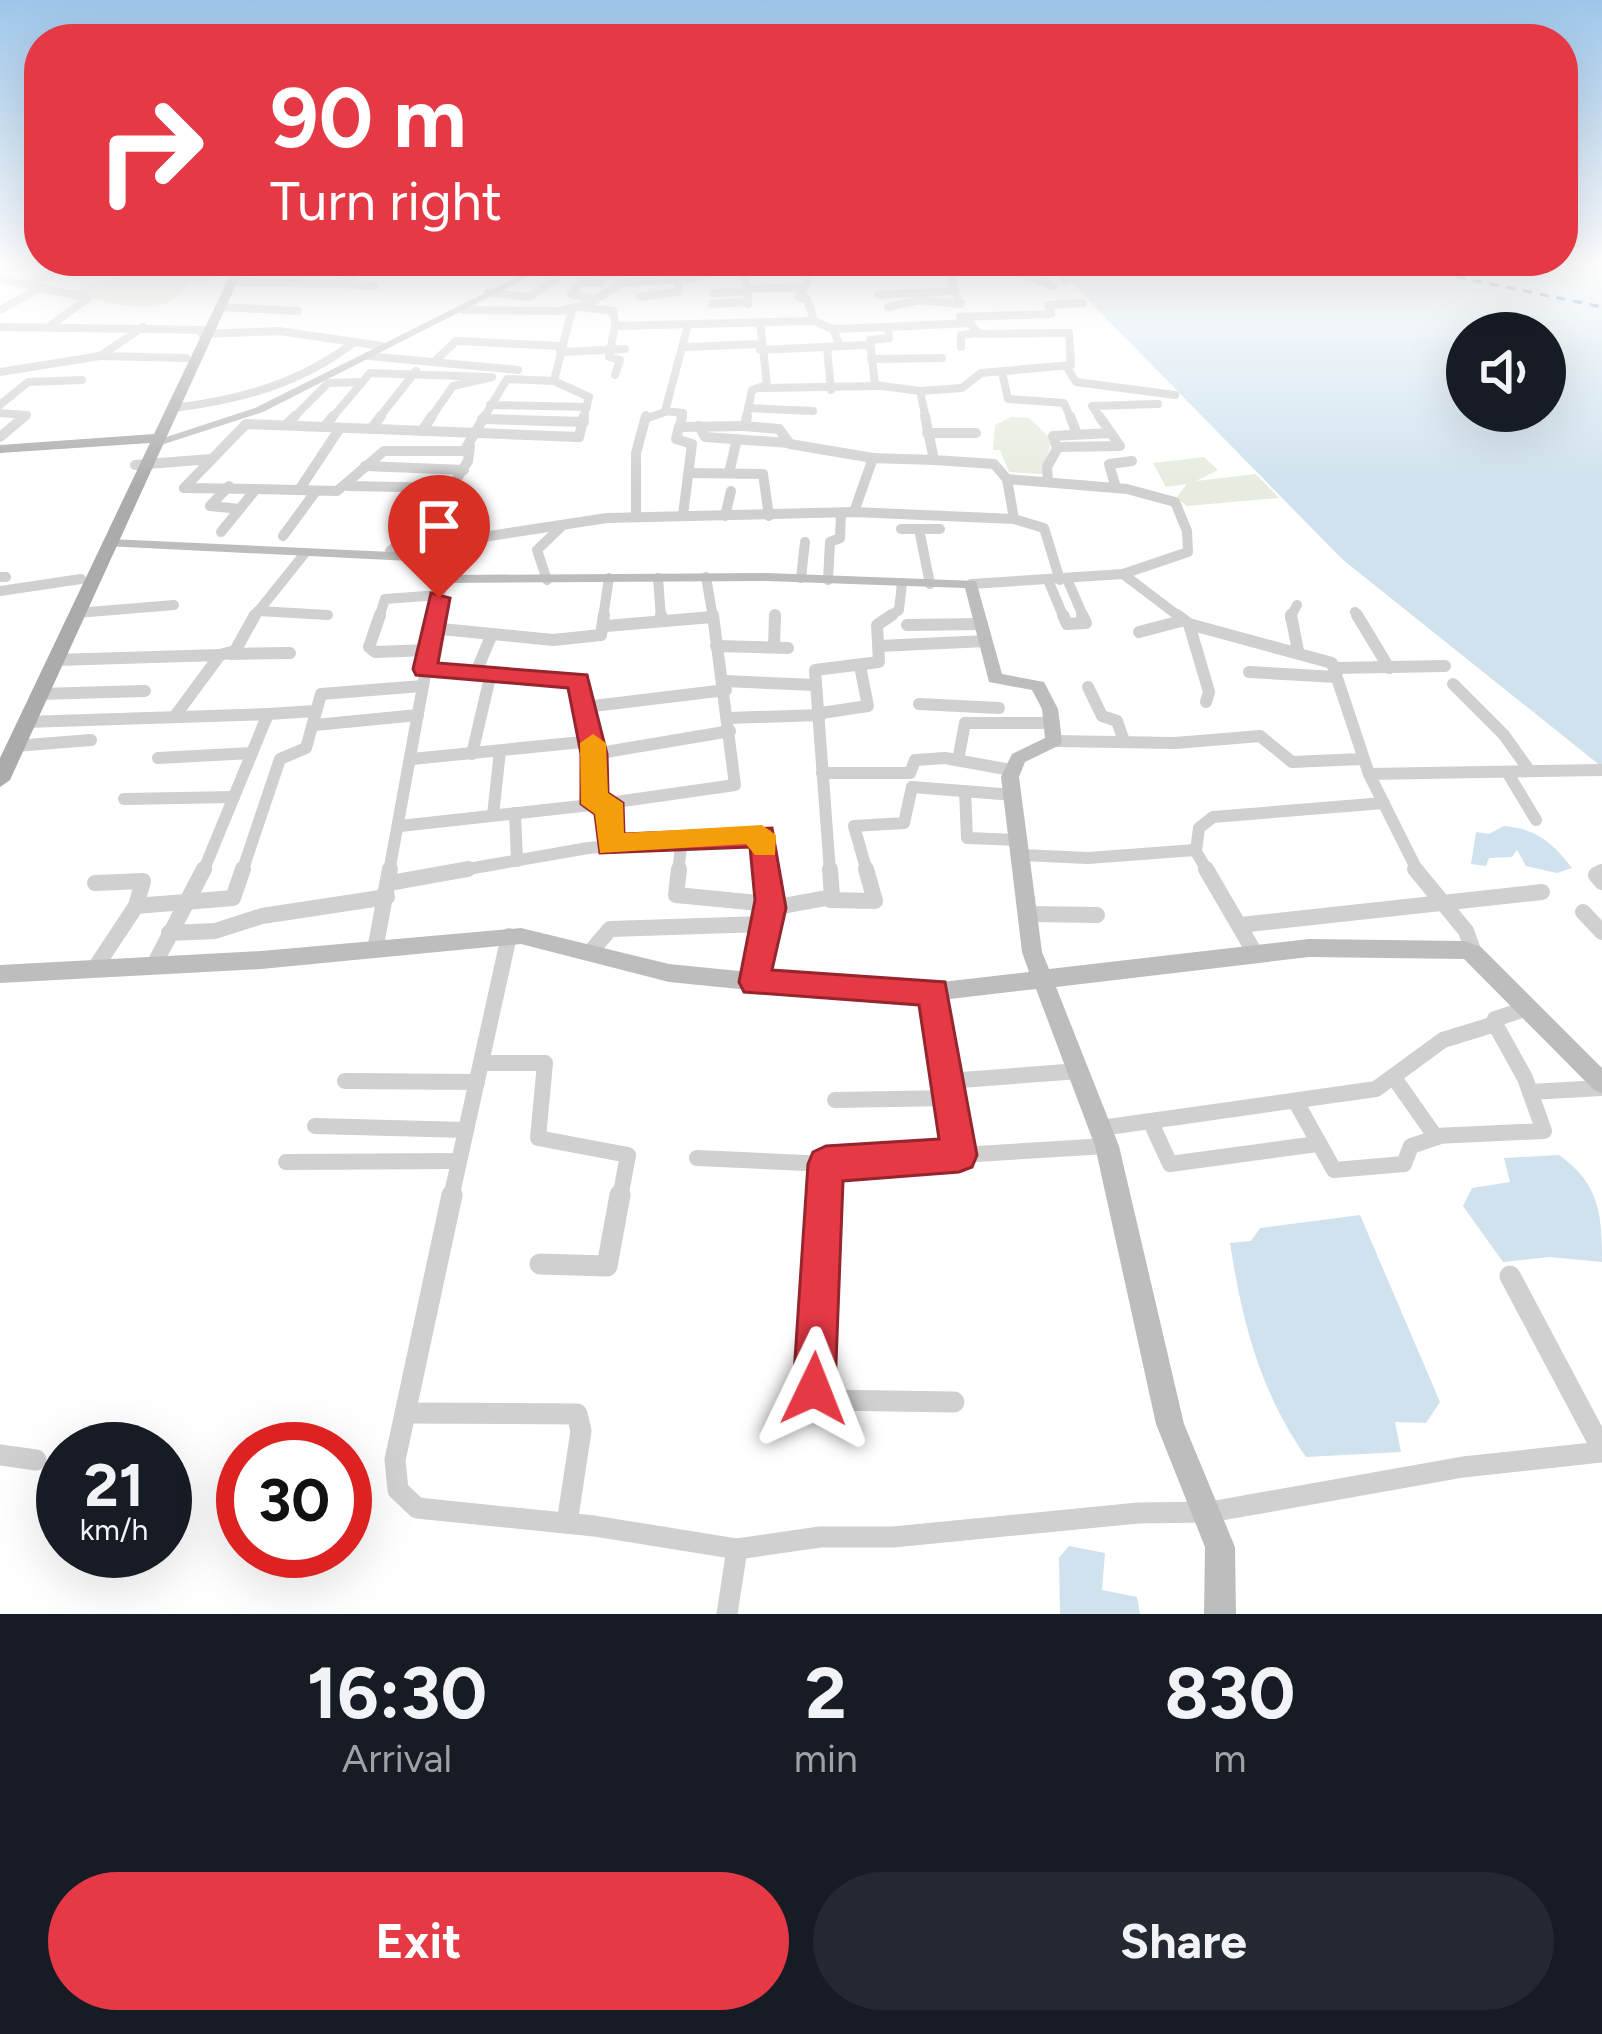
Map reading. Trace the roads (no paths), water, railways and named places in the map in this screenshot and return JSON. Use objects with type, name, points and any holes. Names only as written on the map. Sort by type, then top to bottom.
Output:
[{"type":"main road","points":[[155,440],[186,358],[200,338]]},
{"type":"main road","points":[[0,780],[8,748],[82,579],[173,408],[201,338]]},
{"type":"main road","points":[[0,451],[155,440]]},
{"type":"main road","points":[[8,748],[56,660],[141,465]]},
{"type":"street","points":[[100,356],[126,338]]},
{"type":"street","points":[[321,338],[382,346]]},
{"type":"street","points":[[155,440],[238,419],[399,338]]},
{"type":"street","points":[[554,381],[564,338]]},
{"type":"street","points":[[607,350],[611,338]]},
{"type":"street","points":[[665,412],[686,338]]},
{"type":"street","points":[[745,426],[749,403],[758,388],[767,386],[760,338]]},
{"type":"street","points":[[789,338],[791,349]]},
{"type":"street","points":[[836,338],[840,346]]},
{"type":"street","points":[[875,338],[869,345],[879,386]]},
{"type":"street","points":[[891,338],[896,349],[912,350],[916,358]]},
{"type":"street","points":[[961,338],[961,347]]},
{"type":"street","points":[[758,388],[879,386],[920,392],[962,388],[977,374],[1066,366],[1074,362],[1071,338]]},
{"type":"street","points":[[436,360],[456,341],[625,349]]},
{"type":"street","points":[[173,408],[240,401],[309,375],[353,344]]},
{"type":"street","points":[[685,347],[869,345]]},
{"type":"street","points":[[826,347],[831,390]]},
{"type":"street","points":[[607,350],[620,361],[615,375]]},
{"type":"street","points":[[0,437],[20,422],[0,413],[48,361],[100,356],[186,358]]},
{"type":"street","points":[[368,356],[518,370]]},
{"type":"street","points":[[872,359],[942,358]]},
{"type":"street","points":[[1066,366],[1076,382],[1175,394]]},
{"type":"street","points":[[0,373],[37,370]]},
{"type":"street","points":[[325,426],[362,382],[378,371],[554,381],[589,397],[577,438],[471,440],[422,431],[246,424],[184,488],[451,488],[464,470],[471,440],[507,379]]},
{"type":"street","points":[[371,429],[416,371]]},
{"type":"street","points":[[1002,372],[1008,399],[1064,403],[1076,434]]},
{"type":"street","points":[[422,431],[453,386],[479,384],[488,377]]},
{"type":"street","points":[[32,382],[82,380]]},
{"type":"street","points":[[286,424],[328,383],[362,382]]},
{"type":"street","points":[[920,392],[934,460]]},
{"type":"street","points":[[749,403],[813,398]]},
{"type":"street","points":[[749,403],[813,411]]},
{"type":"street","points":[[1057,448],[1120,446],[1092,406],[1158,404]]},
{"type":"street","points":[[490,405],[587,407]]},
{"type":"street","points":[[636,517],[636,453],[646,415],[665,412],[683,413],[676,439],[692,444],[683,514]]},
{"type":"street","points":[[482,419],[584,422]]},
{"type":"street","points":[[699,426],[705,437],[868,452],[873,458],[994,464],[1007,479],[1014,519]]},
{"type":"street","points":[[680,427],[778,429],[789,443]]},
{"type":"street","points":[[299,490],[340,428]]},
{"type":"street","points":[[348,486],[397,431]]},
{"type":"street","points":[[928,433],[976,433]]},
{"type":"street","points":[[1048,482],[1046,467],[1057,448],[1053,436],[1110,433]]},
{"type":"street","points":[[384,451],[455,452],[471,440]]},
{"type":"street","points":[[729,473],[736,440]]},
{"type":"street","points":[[828,580],[830,542],[840,538],[873,458]]},
{"type":"street","points":[[141,465],[211,459]]},
{"type":"street","points":[[1116,488],[1109,464],[1132,461]]},
{"type":"street","points":[[365,466],[464,470]]},
{"type":"street","points":[[689,473],[764,474],[769,516]]},
{"type":"street","points":[[428,650],[374,652],[369,647],[385,599],[441,587],[609,578],[802,578],[930,584],[1058,580],[1123,574],[1189,549],[1175,502],[1116,488],[1007,479]]},
{"type":"street","points":[[230,487],[210,506],[240,509]]},
{"type":"street","points":[[221,532],[256,489]]},
{"type":"street","points":[[390,551],[422,529],[430,516],[428,490]]},
{"type":"street","points":[[725,515],[731,490]]},
{"type":"street","points":[[284,536],[316,491]]},
{"type":"street","points":[[110,543],[436,558],[457,541],[636,517],[848,513],[1014,519],[1045,530],[1058,580]]},
{"type":"street","points":[[547,580],[537,550],[562,526]]},
{"type":"street","points":[[901,529],[940,529]]},
{"type":"street","points":[[919,529],[930,584]]},
{"type":"street","points":[[802,578],[805,542]]},
{"type":"street","points":[[175,716],[305,554]]},
{"type":"street","points":[[374,950],[389,890],[430,628],[441,587],[436,558]]},
{"type":"street","points":[[1123,574],[1185,623],[1325,658],[1335,673],[1366,767],[1412,865],[1468,934],[1474,953],[1602,1086]]},
{"type":"street","points":[[400,826],[731,789],[726,686],[706,577]]},
{"type":"street","points":[[430,628],[564,640],[601,635],[606,626],[609,578]]},
{"type":"street","points":[[658,578],[661,621]]},
{"type":"street","points":[[0,591],[82,579]]},
{"type":"street","points":[[830,900],[815,670],[880,662],[877,626],[899,610],[902,583]]},
{"type":"street","points":[[971,584],[996,679],[999,715]]},
{"type":"street","points":[[77,614],[174,605]]},
{"type":"street","points":[[1298,605],[1289,619],[1298,651]]},
{"type":"street","points":[[258,611],[328,615]]},
{"type":"street","points":[[1355,613],[1389,668]]},
{"type":"street","points":[[716,646],[781,648],[775,616]]},
{"type":"street","points":[[606,626],[712,617]]},
{"type":"street","points":[[1139,632],[1185,623]]},
{"type":"street","points":[[1185,623],[1210,694],[1206,702]]},
{"type":"street","points":[[907,625],[984,632]]},
{"type":"street","points":[[879,646],[984,632]]},
{"type":"street","points":[[472,754],[492,634]]},
{"type":"street","points":[[56,660],[290,653]]},
{"type":"street","points":[[412,759],[593,747],[868,706],[860,666]]},
{"type":"street","points":[[1249,672],[1335,673],[1445,666]]},
{"type":"street","points":[[425,669],[573,677],[585,707],[610,845]]},
{"type":"street","points":[[996,679],[1038,686],[1054,732]]},
{"type":"street","points":[[585,707],[726,686],[815,685]]},
{"type":"street","points":[[1453,685],[1504,735],[1529,770]]},
{"type":"street","points":[[158,758],[283,756],[306,748],[326,691],[422,686]]},
{"type":"street","points":[[1088,687],[1102,716],[1117,720],[1124,741]]},
{"type":"street","points":[[39,694],[145,691]]},
{"type":"street","points":[[919,704],[1124,741],[1261,736],[1292,762],[1507,772],[1602,770]]},
{"type":"street","points":[[155,963],[268,714]]},
{"type":"street","points":[[26,722],[268,714],[315,718],[418,715]]},
{"type":"street","points":[[958,760],[963,725],[999,715]]},
{"type":"street","points":[[1054,732],[1024,753],[1011,770],[1039,975],[1104,1137],[1170,1424],[1192,1490],[1210,1512],[1222,1557],[1220,1614]]},
{"type":"street","points":[[8,748],[91,740]]},
{"type":"street","points":[[493,815],[500,751]]},
{"type":"street","points":[[136,906],[233,898],[283,756]]},
{"type":"street","points":[[822,773],[910,773],[916,760],[958,760],[1011,770]]},
{"type":"street","points":[[1507,772],[1536,820]]},
{"type":"street","points":[[682,839],[676,896],[771,906],[830,900],[836,904],[875,902],[855,825],[903,824],[912,787],[1014,794]]},
{"type":"street","points":[[965,791],[967,838],[1094,858],[1196,850]]},
{"type":"street","points":[[124,799],[234,797]]},
{"type":"street","points":[[1256,955],[1196,850],[1199,828],[1213,817],[1384,803]]},
{"type":"street","points":[[515,813],[518,861]]},
{"type":"street","points":[[169,933],[215,931],[518,861],[610,845],[762,835],[771,906],[763,924],[755,982]]},
{"type":"street","points":[[1602,872],[1596,875],[1602,882]]},
{"type":"street","points":[[94,968],[136,906],[143,881],[95,883]]},
{"type":"street","points":[[1240,925],[1542,892]]},
{"type":"street","points":[[1583,912],[1602,932]]},
{"type":"street","points":[[1028,914],[1096,915]]},
{"type":"street","points":[[593,949],[610,929],[763,924]]},
{"type":"street","points":[[0,974],[374,950],[509,936],[593,949],[670,973],[933,992],[1039,975],[1350,946],[1474,953]]},
{"type":"street","points":[[509,936],[392,1479],[398,1495],[417,1508],[567,1523],[737,1549],[820,1537],[893,1537],[1138,1513],[1210,1512],[1445,1470],[1602,1450],[1510,1276]]},
{"type":"street","points":[[933,992],[959,1155]]},
{"type":"street","points":[[1296,1102],[1327,1166],[1339,1171],[1404,1164],[1411,1146],[1438,1137],[1542,1132],[1545,1128],[1531,1092],[1495,1024],[1496,1018],[1525,1009]]},
{"type":"street","points":[[697,1158],[826,1164],[959,1155],[1104,1137],[1152,1125],[1359,1093],[1395,1079],[1443,1040],[1495,1024]]},
{"type":"street","points":[[345,1081],[479,1073],[545,1063],[536,1132],[540,1140],[628,1155],[608,1267],[539,1264]]},
{"type":"street","points":[[835,1100],[1079,1071]]},
{"type":"street","points":[[1395,1079],[1438,1137]]},
{"type":"street","points":[[1531,1092],[1602,1086]]},
{"type":"street","points":[[1152,1125],[1170,1164],[1317,1144]]},
{"type":"street","points":[[315,1126],[466,1130]]},
{"type":"street","points":[[286,1162],[458,1161]]},
{"type":"street","points":[[826,1164],[814,1389],[826,1400],[954,1402]]},
{"type":"street","points":[[405,1413],[577,1414],[581,1431],[567,1523]]},
{"type":"street","points":[[0,1455],[36,1460]]},
{"type":"street","points":[[727,1614],[737,1549]]},
{"type":"water","points":[[1126,338],[1446,338],[1446,432],[1566,432],[1566,338],[1602,338],[1602,767],[1342,559]]},
{"type":"water","points":[[1504,826],[1543,838],[1572,868],[1557,873],[1526,866],[1517,850],[1512,857],[1489,858],[1486,866],[1471,864],[1476,832],[1489,834]]},
{"type":"water","points":[[1559,1155],[1591,1189],[1601,1230],[1602,1262],[1550,1257],[1503,1262],[1463,1206],[1472,1188],[1510,1182],[1504,1158]]},
{"type":"water","points":[[1360,1215],[1440,1402],[1426,1423],[1395,1422],[1401,1452],[1306,1457],[1276,1407],[1255,1355],[1230,1243],[1251,1241],[1260,1228]]},
{"type":"water","points":[[1069,1546],[1105,1553],[1102,1590],[1137,1597],[1140,1614],[1060,1614],[1059,1558]]}]
